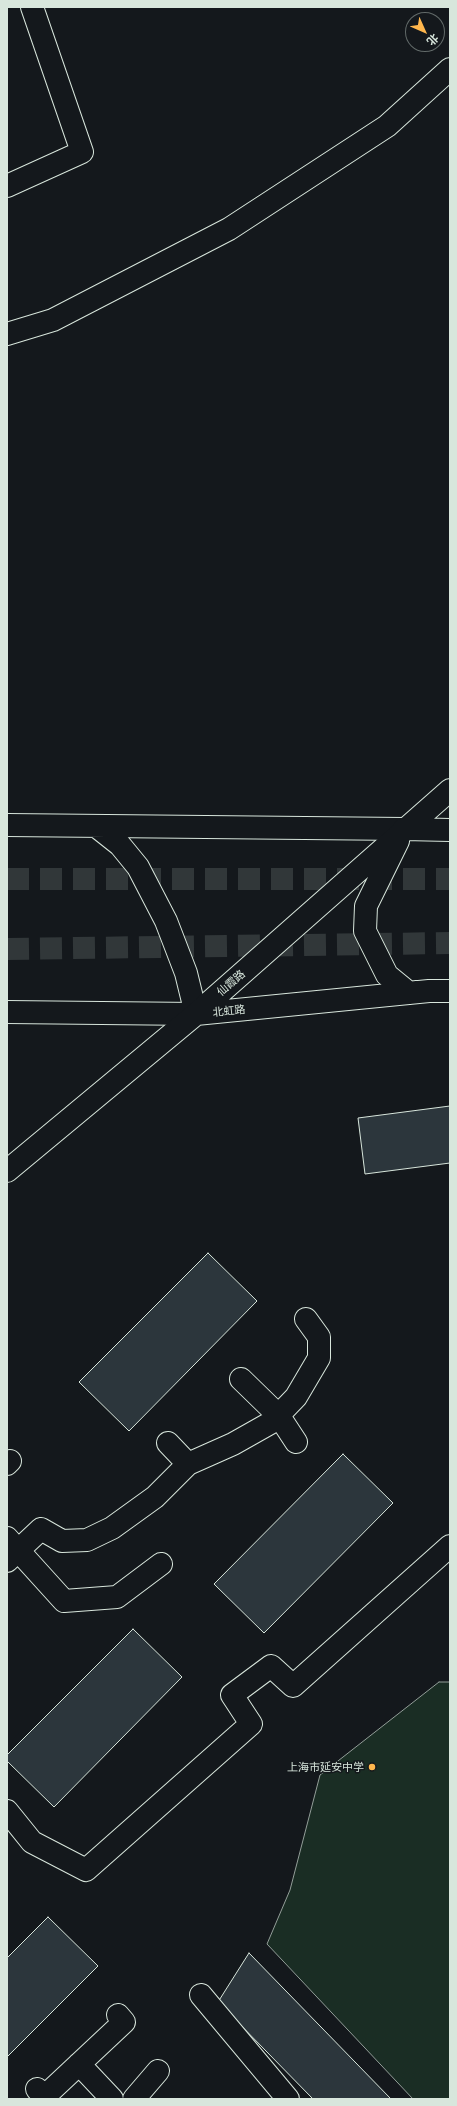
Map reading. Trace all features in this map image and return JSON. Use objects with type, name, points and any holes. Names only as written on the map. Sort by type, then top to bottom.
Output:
[{"type":"street","points":[[7,186],[82,152],[32,7]]},
{"type":"street","points":[[7,334],[53,320],[229,229],[387,126],[450,69]]},
{"type":"street","name":"仙霞路","points":[[7,1171],[196,1014],[450,790]]},
{"type":"street","points":[[7,825],[450,830]]},
{"type":"street","points":[[96,826],[120,845],[138,867],[166,921],[186,973],[196,1014]]},
{"type":"street","points":[[404,829],[366,906],[365,931],[388,975],[409,993]]},
{"type":"street","name":"北虹路","points":[[7,1012],[196,1014],[409,993],[450,991]]},
{"type":"street","points":[[161,1564],[117,1597],[64,1601],[11,1550],[41,1529],[62,1541],[87,1540],[112,1528],[155,1497],[188,1464],[233,1444],[272,1422],[296,1397],[319,1358],[319,1337],[306,1319]]},
{"type":"street","points":[[241,1379],[279,1416],[296,1442]]},
{"type":"street","points":[[168,1443],[188,1464]]},
{"type":"street","points":[[8,1813],[32,1842],[86,1870],[251,1724],[232,1696],[271,1666],[293,1686],[450,1546]]},
{"type":"street","points":[[201,1995],[288,2099]]},
{"type":"street","points":[[38,2089],[44,2097],[124,2022],[118,2016]]},
{"type":"street","points":[[79,2064],[112,2099]]},
{"type":"street","points":[[134,2099],[158,2071]]},
{"type":"green space","points":[[439,1682],[450,1682],[450,2099],[413,2099],[267,1944],[290,1890],[320,1775]]},
{"type":"building","points":[[450,1106],[450,1163],[365,1174],[358,1118]]},
{"type":"building","points":[[208,1253],[257,1301],[129,1431],[79,1382]]},
{"type":"building","points":[[343,1454],[393,1503],[264,1633],[214,1584]]},
{"type":"building","points":[[133,1629],[182,1677],[54,1807],[7,1761],[7,1755]]},
{"type":"building","points":[[48,1917],[98,1966],[7,2057],[7,1958]]},
{"type":"building","points":[[249,1953],[391,2099],[313,2099],[218,2002]]},
{"type":"tunnel","points":[[7,879],[450,879]]},
{"type":"tunnel","points":[[7,949],[450,943]]},
{"type":"place","name":"上海市延安中学","points":[[372,1767]]}]
